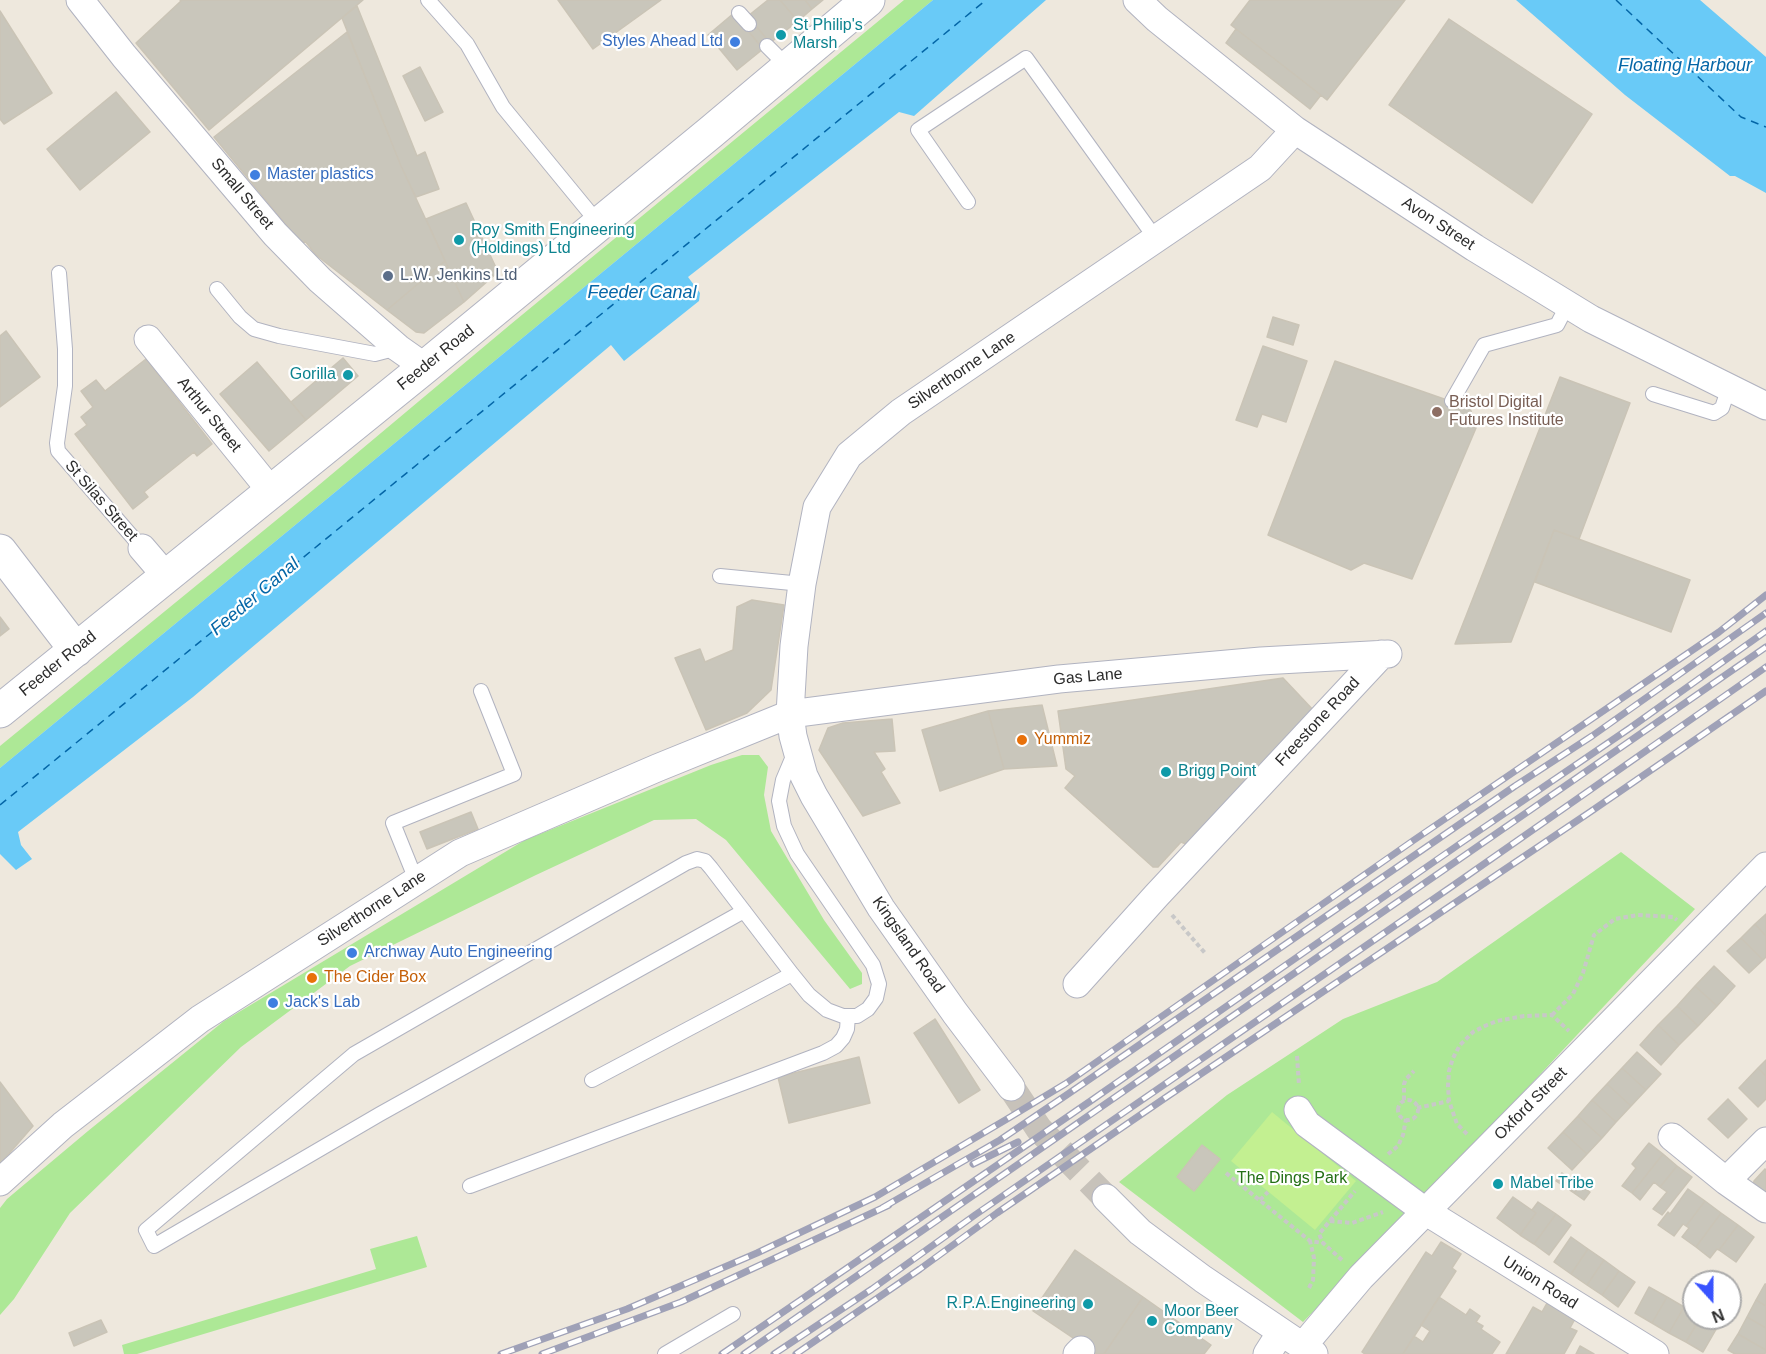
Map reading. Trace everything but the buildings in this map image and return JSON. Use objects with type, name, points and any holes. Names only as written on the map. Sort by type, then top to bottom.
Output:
[{"type":"street","name":"Small Street","points":[[80,0],[124,56],[275,234],[320,280],[398,348],[425,368]]},
{"type":"street","name":"Feeder Road","points":[[0,711],[425,368],[599,224],[777,57],[868,0]]},
{"type":"street","name":"Avon Street","points":[[1137,0],[1157,19],[1295,130],[1475,248],[1591,319],[1766,406]]},
{"type":"street","name":"Silverthorne Lane","points":[[814,796],[804,776],[796,749],[790,714],[794,646],[802,584],[817,507],[849,455],[901,412],[1260,168],[1295,130]]},
{"type":"street","name":"Arthur Street","points":[[148,339],[271,491]]},
{"type":"street","name":"St Silas Street","points":[[142,548],[166,576]]},
{"type":"street","points":[[0,551],[76,650]]},
{"type":"street","name":"Gas Lane","points":[[790,714],[1059,679],[1261,661],[1385,654]]},
{"type":"street","name":"Freestone Road","points":[[1077,984],[1156,896],[1385,654]]},
{"type":"street","name":"Silverthorne Lane","points":[[0,1182],[63,1125],[200,1019],[460,853],[657,768],[790,714]]},
{"type":"street","name":"Kingsland Road","points":[[814,796],[881,908],[955,1013],[1011,1087]]},
{"type":"street","name":"Oxford Street","points":[[1291,1347],[1766,866]]},
{"type":"street","points":[[1298,1110],[1307,1124],[1364,1177],[1424,1213]]},
{"type":"street","points":[[1672,1137],[1726,1181],[1766,1209]]},
{"type":"street","points":[[1726,1181],[1766,1142]]},
{"type":"street","points":[[1106,1198],[1140,1232],[1291,1347]]},
{"type":"street","name":"Union Road","points":[[1424,1213],[1655,1354]]},
{"type":"lane","points":[[428,0],[467,44],[503,107],[599,224]]},
{"type":"lane","points":[[739,13],[749,24]]},
{"type":"lane","points":[[968,202],[918,129],[1026,58],[1156,239]]},
{"type":"lane","name":"St Silas Street","points":[[59,273],[65,377],[58,451],[142,548]]},
{"type":"lane","points":[[217,289],[240,317],[254,329],[375,354],[398,348]]},
{"type":"lane","points":[[1452,401],[1484,345],[1557,325],[1568,304]]},
{"type":"lane","points":[[1653,394],[1714,413],[1722,408],[1729,387]]},
{"type":"lane","points":[[720,576],[802,584]]},
{"type":"lane","points":[[416,880],[393,823],[514,774],[480,691]]},
{"type":"lane","points":[[744,911],[380,1114],[154,1246],[146,1230],[354,1054],[686,863],[697,859],[705,861],[744,911],[792,974],[809,995],[827,1010],[843,1016],[857,1016],[868,1009],[876,998],[879,984],[873,965],[797,854],[784,826],[779,801],[783,780],[796,749]]},
{"type":"lane","points":[[592,1080],[792,974]]},
{"type":"lane","points":[[470,1186],[822,1053],[836,1046],[843,1038],[847,1029],[848,1016]]},
{"type":"lane","points":[[665,1354],[733,1314]]},
{"type":"path","points":[[1156,896],[1204,953]]},
{"type":"path","points":[[1484,1152],[1457,1124],[1449,1101],[1448,1086],[1453,1058],[1460,1045],[1473,1032],[1497,1021],[1524,1016],[1552,1015],[1573,994],[1583,973],[1594,935],[1615,919],[1638,915],[1673,917],[1697,936]]},
{"type":"path","points":[[1552,1015],[1586,1048]]},
{"type":"path","points":[[1414,1071],[1404,1084],[1404,1100],[1399,1105],[1398,1111],[1406,1119],[1414,1117],[1417,1108]]},
{"type":"path","points":[[1404,1100],[1412,1101],[1417,1108]]},
{"type":"path","points":[[1417,1108],[1449,1101]]},
{"type":"path","points":[[1360,1277],[1323,1243],[1319,1234],[1364,1177],[1398,1146],[1406,1119]]},
{"type":"path","points":[[1226,1173],[1310,1241],[1323,1243]]},
{"type":"path","points":[[1260,1200],[1268,1192]]},
{"type":"path","points":[[1330,1221],[1352,1223],[1388,1210],[1424,1213]]},
{"type":"path","points":[[1309,1288],[1313,1280],[1314,1258],[1310,1241]]},
{"type":"green space","points":[[904,0],[933,0],[0,768],[0,746],[307,495]]},
{"type":"green space","points":[[742,755],[759,755],[768,767],[764,795],[771,831],[824,920],[862,973],[862,984],[850,989],[726,840],[696,819],[654,820],[350,966],[241,1047],[70,1213],[14,1299],[0,1315],[0,1208],[7,1199],[88,1131],[224,1021],[525,840],[711,765]]},
{"type":"green space","name":"The Dings Park","points":[[1621,852],[1695,909],[1414,1209],[1303,1322],[1119,1182],[1227,1095],[1343,1019],[1437,982]]},
{"type":"green space","points":[[1272,1112],[1356,1181],[1315,1230],[1231,1161]]},
{"type":"green space","points":[[417,1236],[427,1267],[137,1354],[124,1354],[122,1345],[376,1269],[370,1249]]},
{"type":"water","name":"Feeder Canal","points":[[933,0],[1046,0],[914,116],[899,112],[688,277],[700,293],[699,301],[624,361],[611,345],[193,697],[18,832],[21,845],[32,859],[16,870],[0,854],[0,768]]},
{"type":"water","name":"Floating Harbour","points":[[1516,0],[1700,0],[1766,57],[1766,193],[1735,176],[1730,176],[1625,95]]},
{"type":"ferry route","points":[[0,805],[986,0]]},
{"type":"ferry route","points":[[1616,0],[1741,117],[1766,127]]},
{"type":"tunnel","points":[[1011,1087],[1039,1129],[1106,1198]]},
{"type":"railway","points":[[501,1354],[627,1309],[757,1253],[875,1197],[1007,1119],[1065,1084],[1414,840],[1719,632],[1766,595]]},
{"type":"railway","points":[[882,1208],[1000,1140],[1515,786],[1592,736],[1766,613]]},
{"type":"railway","points":[[722,1354],[1630,728],[1766,631]]},
{"type":"railway","points":[[744,1354],[1766,647]]},
{"type":"railway","points":[[774,1354],[872,1289],[975,1215],[1766,667]]},
{"type":"railway","points":[[796,1354],[1168,1096],[1766,691]]},
{"type":"railway","points":[[973,1164],[1018,1142]]},
{"type":"railway","points":[[542,1354],[681,1302],[889,1205]]},
{"type":"place","name":"St Philip's Marsh","points":[[781,35]]},
{"type":"place","name":"Styles Ahead Ltd","points":[[735,42]]},
{"type":"place","name":"Master plastics","points":[[255,175]]},
{"type":"place","name":"Roy Smith Engineering (Holdings) Ltd","points":[[459,240]]},
{"type":"place","name":"L.W. Jenkins Ltd","points":[[388,276]]},
{"type":"place","name":"Gorilla","points":[[348,375]]},
{"type":"place","name":"Bristol Digital Futures Institute","points":[[1437,412]]},
{"type":"place","name":"Yummiz","points":[[1022,740]]},
{"type":"place","name":"Brigg Point","points":[[1166,772]]},
{"type":"place","name":"Archway Auto Engineering","points":[[352,953]]},
{"type":"place","name":"The Cider Box","points":[[312,978]]},
{"type":"place","name":"Jack's Lab","points":[[273,1003]]},
{"type":"place","name":"Mabel Tribe","points":[[1498,1184]]},
{"type":"place","name":"R.P.A.Engineering","points":[[1088,1304]]},
{"type":"place","name":"Moor Beer Company","points":[[1152,1321]]}]
